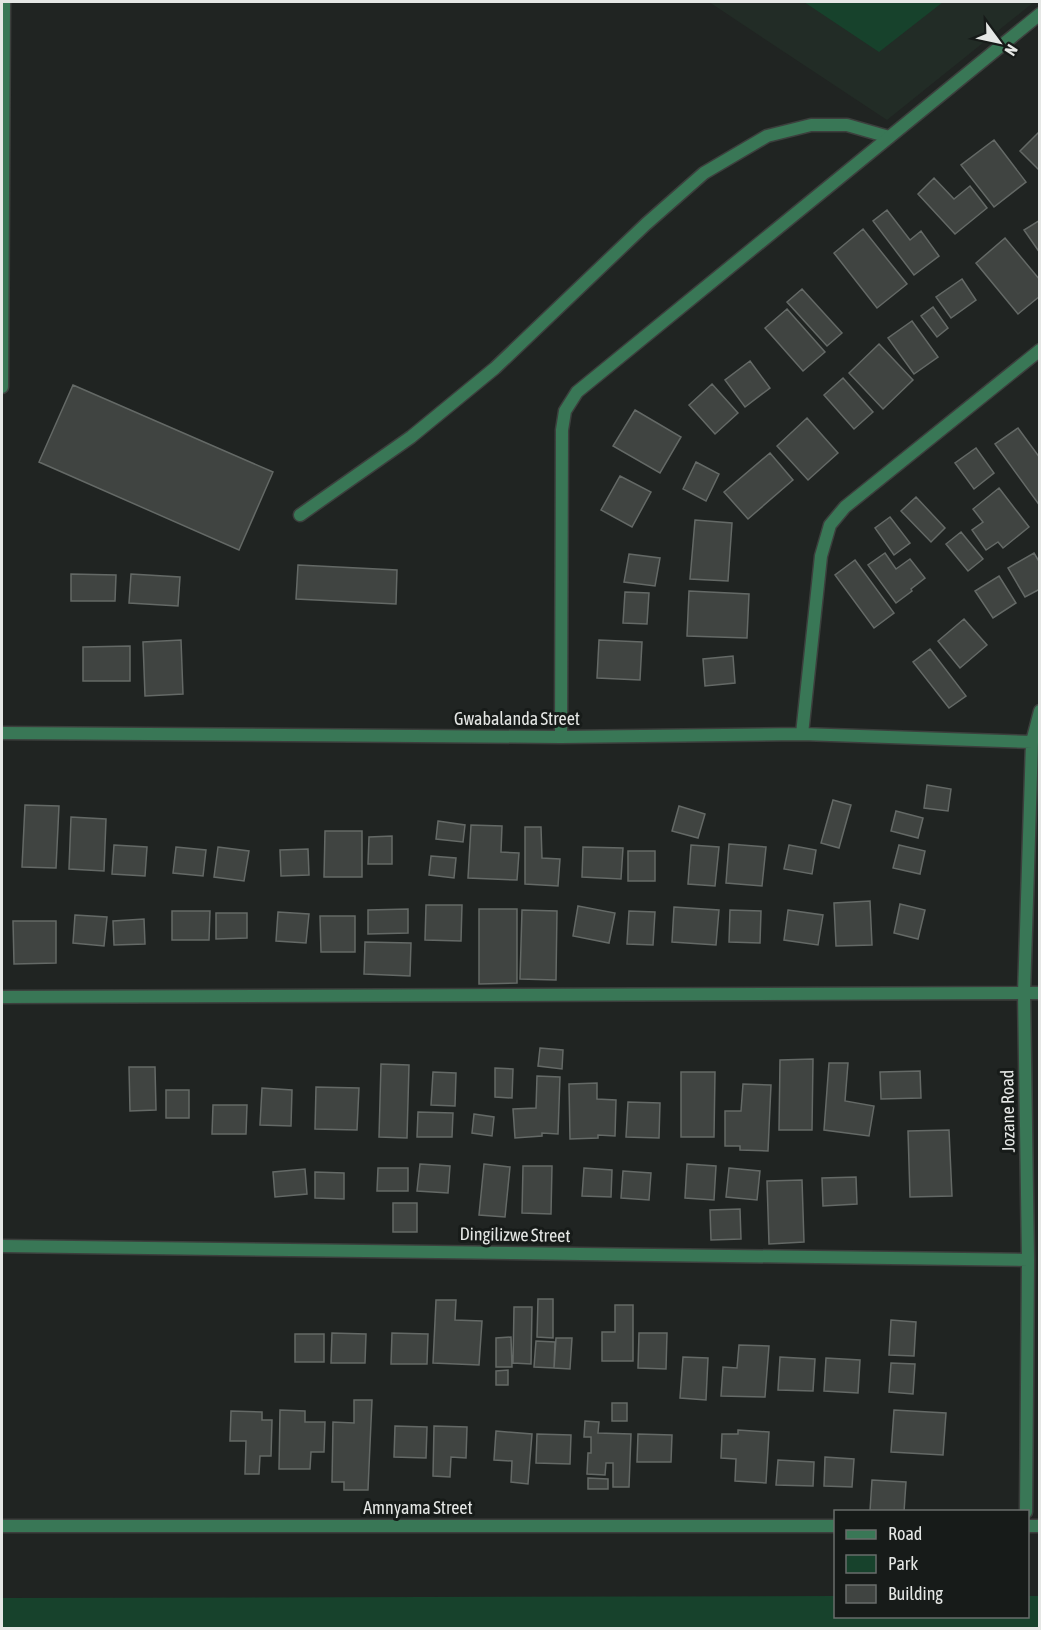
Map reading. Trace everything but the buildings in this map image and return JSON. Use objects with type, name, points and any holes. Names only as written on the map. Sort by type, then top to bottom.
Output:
[{"type":"street","points":[[2,387],[4,2]]},
{"type":"street","points":[[561,738],[562,442],[565,411],[577,392],[1040,14]]},
{"type":"street","points":[[300,515],[411,437],[495,368],[646,224],[704,173],[767,136],[811,125],[848,126],[889,137]]},
{"type":"street","points":[[802,734],[821,556],[830,525],[845,507],[1040,350]]},
{"type":"street","name":"Jozane Road","points":[[1026,1510],[1028,1260],[1024,993],[1032,742],[1040,711]]},
{"type":"street","name":"Gwabalanda Street","points":[[2,733],[561,738],[802,734],[1032,742]]},
{"type":"street","points":[[2,997],[1040,993]]},
{"type":"street","name":"Dingilizwe Street","points":[[2,1246],[1028,1260]]},
{"type":"street","name":"Amnyama Street","points":[[2,1526],[834,1526]]},
{"type":"shaded area","points":[[709,2],[1034,2],[887,120]]},
{"type":"green space","points":[[804,2],[943,2],[879,52]]},
{"type":"green space","points":[[834,1596],[834,1618],[1029,1618],[1029,1596],[1039,1596],[1039,1628],[2,1628],[2,1598]]}]
